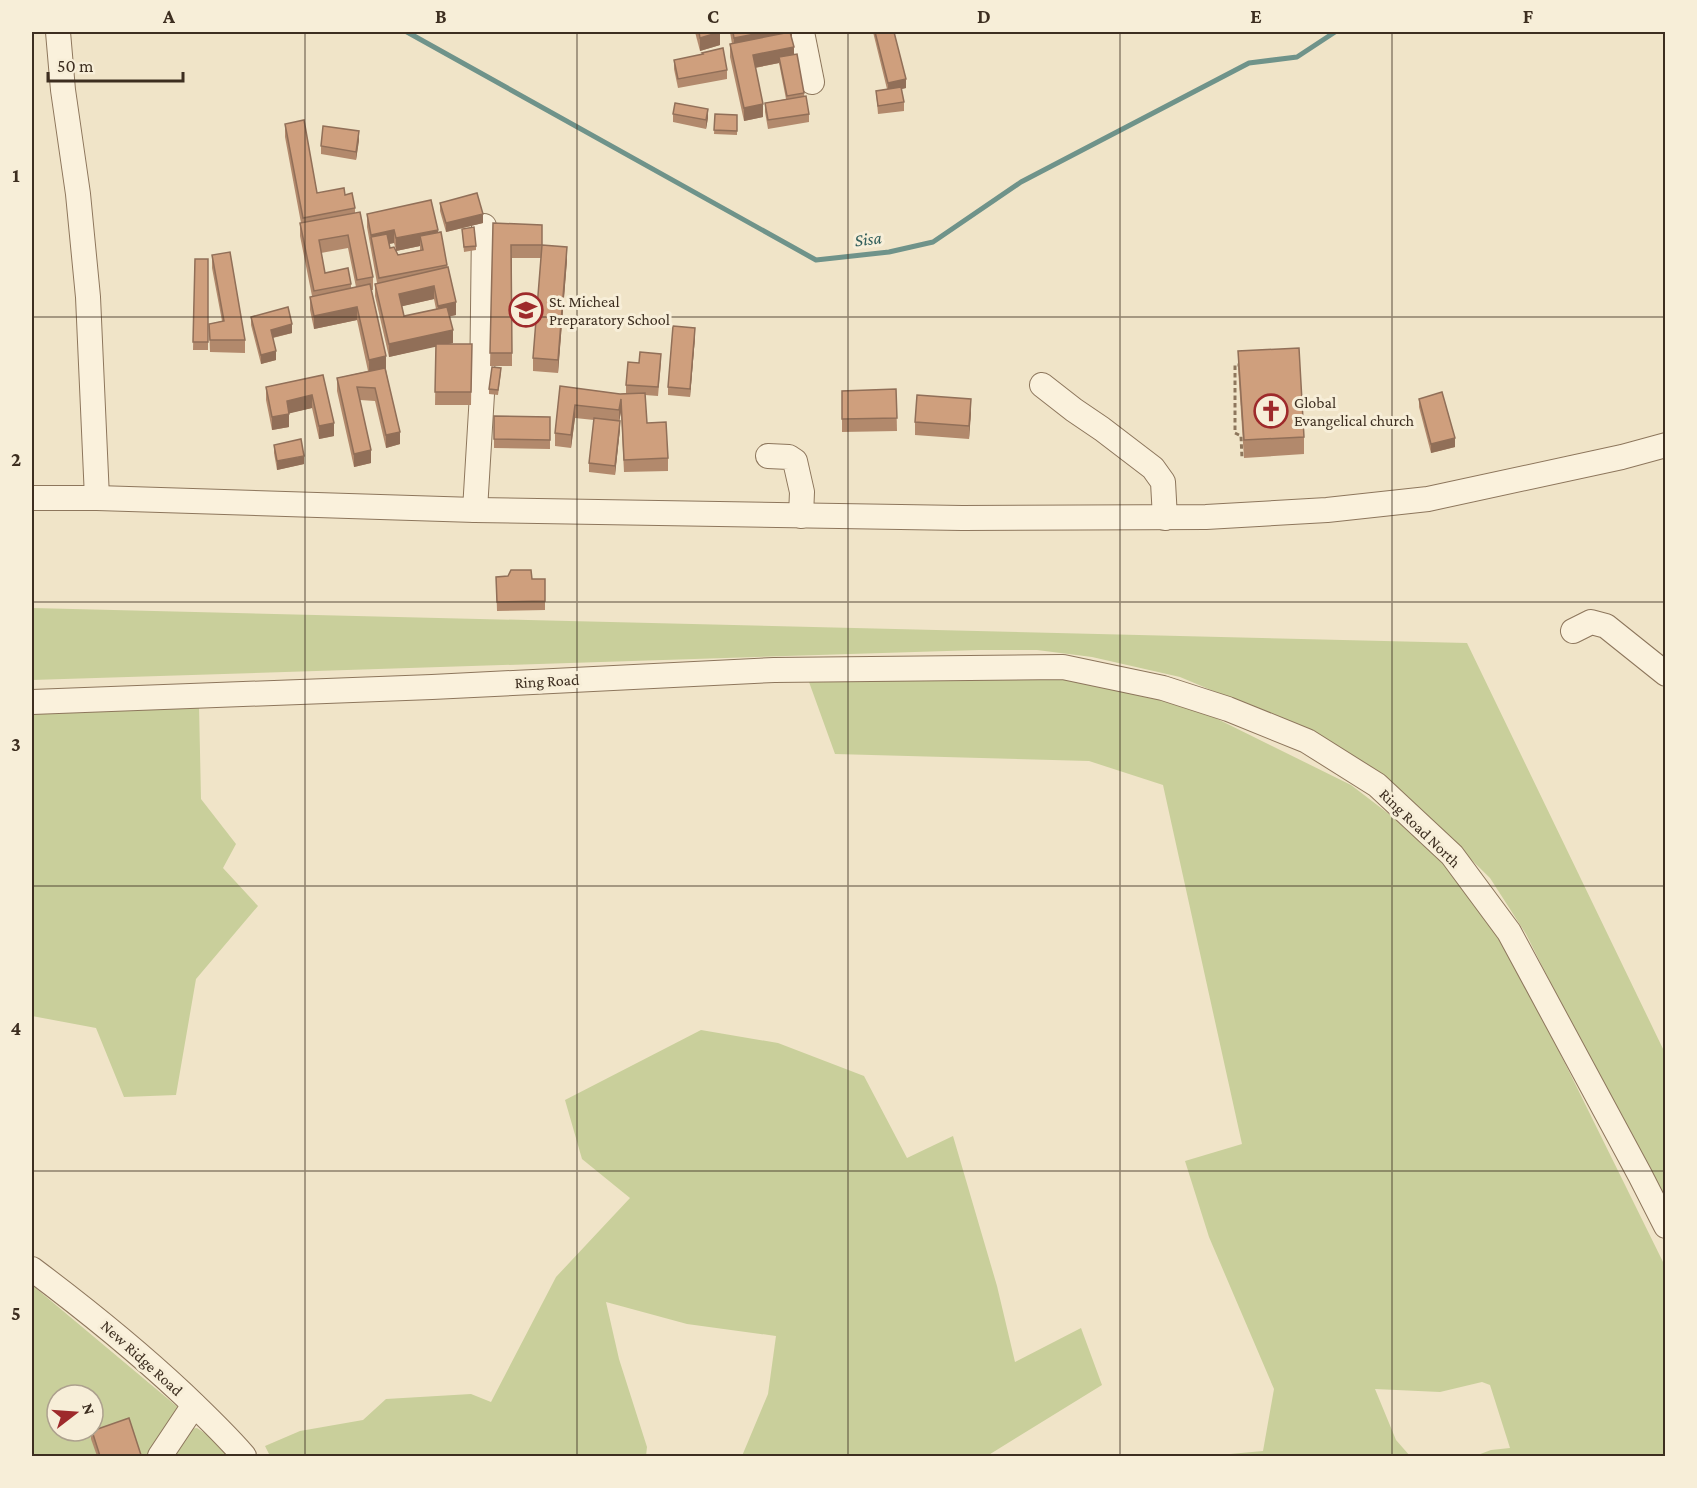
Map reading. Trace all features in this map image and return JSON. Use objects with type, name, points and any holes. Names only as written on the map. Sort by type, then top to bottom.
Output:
[{"type":"street","points":[[58,32],[88,297],[97,498]]},
{"type":"street","points":[[802,32],[812,82]]},
{"type":"street","points":[[476,510],[482,394],[484,226]]},
{"type":"street","points":[[1042,385],[1153,468],[1160,476],[1164,489],[1165,518]]},
{"type":"street","points":[[32,498],[801,516],[1206,517],[1327,510],[1428,499],[1622,457],[1665,445]]},
{"type":"street","points":[[768,456],[789,457],[795,461],[802,492],[801,516]]},
{"type":"street","points":[[1573,631],[1591,622],[1606,626],[1665,674]]},
{"type":"street","name":"Ring Road","points":[[32,702],[432,687],[774,670],[1063,667]]},
{"type":"street","name":"Ring Road North","points":[[1063,667],[1163,688],[1228,709],[1307,741],[1377,785],[1452,855],[1509,932],[1640,1175],[1665,1226]]},
{"type":"street","name":"New Ridge Road","points":[[32,1269],[91,1313],[194,1405],[228,1437],[244,1456]]},
{"type":"street","points":[[160,1456],[194,1405]]},
{"type":"path","points":[[1242,458],[1241,436],[1235,434],[1235,365],[1246,365]]},
{"type":"green space","points":[[32,608],[1467,643],[1665,1053],[1665,1212],[1526,934],[1490,878],[1439,828],[1230,698],[1180,677],[1092,657],[1037,650],[979,650],[32,680]]},
{"type":"green space","points":[[1039,674],[1179,700],[1351,785],[1419,837],[1468,890],[1517,966],[1665,1266],[1665,1456],[1475,1456],[1491,1450],[1510,1448],[1490,1385],[1482,1382],[1440,1392],[1375,1389],[1396,1440],[1410,1456],[1208,1456],[1263,1451],[1274,1389],[1209,1237],[1185,1161],[1242,1144],[1163,785],[1089,761],[835,754],[809,682]]},
{"type":"green space","points":[[199,705],[201,799],[236,844],[223,868],[258,906],[196,979],[176,1095],[124,1097],[96,1028],[32,1016],[32,711]]},
{"type":"green space","points":[[701,1030],[778,1043],[864,1076],[907,1158],[953,1136],[997,1286],[1015,1362],[1081,1328],[1102,1385],[987,1456],[742,1456],[768,1394],[776,1336],[687,1324],[606,1302],[619,1359],[647,1447],[646,1456],[270,1456],[265,1446],[300,1431],[363,1420],[386,1399],[471,1394],[491,1402],[556,1277],[630,1198],[582,1159],[565,1100]]},
{"type":"green space","points":[[32,1285],[180,1409],[147,1456],[32,1456]]},
{"type":"green space","points":[[197,1428],[215,1440],[227,1456],[170,1456],[189,1429]]},
{"type":"building","points":[[699,32],[720,32],[700,38]]},
{"type":"building","points":[[733,32],[766,32],[734,38]]},
{"type":"building","points":[[790,32],[794,47],[753,55],[763,104],[744,108],[730,44]]},
{"type":"building","points":[[875,32],[894,32],[906,79],[888,83]]},
{"type":"building","points":[[723,48],[727,70],[678,79],[674,60]]},
{"type":"building","points":[[797,54],[804,93],[787,96],[779,57]]},
{"type":"building","points":[[901,87],[904,102],[878,106],[876,91]]},
{"type":"building","points":[[806,96],[809,114],[768,120],[765,103]]},
{"type":"building","points":[[675,103],[708,109],[706,120],[673,114]]},
{"type":"building","points":[[715,114],[737,115],[737,131],[714,130]]},
{"type":"building","points":[[304,120],[317,193],[344,188],[345,195],[352,193],[355,208],[303,218],[285,124]]},
{"type":"building","points":[[323,126],[359,131],[356,152],[321,146]]},
{"type":"building","points":[[477,193],[483,214],[446,223],[440,203]]},
{"type":"building","points":[[431,200],[438,230],[396,238],[394,230],[371,235],[367,214]]},
{"type":"building","points":[[360,212],[373,277],[357,280],[348,235],[319,240],[325,273],[348,268],[351,284],[314,291],[300,223]]},
{"type":"building","points":[[493,223],[542,225],[542,245],[511,245],[512,353],[490,353]]},
{"type":"building","points":[[474,227],[476,246],[464,247],[462,229]]},
{"type":"building","points":[[441,232],[447,265],[379,278],[371,237],[387,234],[390,248],[394,247],[398,255],[423,250],[420,236]]},
{"type":"building","points":[[542,245],[567,247],[558,360],[533,358]]},
{"type":"building","points":[[230,252],[245,340],[210,340],[209,324],[224,321],[212,255]]},
{"type":"building","points":[[195,259],[208,259],[208,342],[193,342]]},
{"type":"building","points":[[448,267],[456,302],[438,306],[434,286],[399,294],[404,316],[447,307],[453,330],[389,344],[375,284]]},
{"type":"building","points":[[370,284],[386,356],[369,360],[357,307],[314,316],[310,297]]},
{"type":"building","points":[[288,307],[292,324],[271,330],[276,351],[261,355],[251,317]]},
{"type":"building","points":[[673,326],[695,328],[690,389],[668,387]]},
{"type":"building","points":[[436,344],[472,344],[471,392],[435,392]]},
{"type":"building","name":"Global Evangelical church","points":[[1299,348],[1304,437],[1244,440],[1238,351]]},
{"type":"building","points":[[640,352],[661,354],[658,387],[626,385],[628,362],[639,363]]},
{"type":"building","points":[[492,367],[501,368],[498,390],[489,389]]},
{"type":"building","points":[[385,368],[400,432],[386,435],[375,388],[357,387],[371,450],[354,454],[337,378]]},
{"type":"building","points":[[323,375],[334,423],[319,426],[312,395],[287,401],[289,414],[272,417],[266,387]]},
{"type":"building","points":[[560,386],[620,394],[645,393],[647,423],[666,422],[668,458],[624,460],[621,399],[619,410],[575,405],[571,435],[555,433]]},
{"type":"building","points":[[896,389],[897,418],[842,419],[842,391]]},
{"type":"building","points":[[1442,392],[1455,438],[1431,444],[1419,399]]},
{"type":"building","points":[[917,395],[971,399],[969,426],[915,422]]},
{"type":"building","points":[[494,416],[550,417],[550,440],[494,439]]},
{"type":"building","points":[[594,418],[620,421],[615,466],[589,463]]},
{"type":"building","points":[[301,439],[304,456],[277,461],[274,445]]},
{"type":"building","points":[[511,570],[531,570],[532,579],[545,579],[545,601],[497,602],[496,577],[508,576]]},
{"type":"building","points":[[129,1418],[141,1455],[100,1456],[96,1443],[105,1443],[105,1426]]},
{"type":"waterway","name":"Sisa","points":[[407,32],[816,260],[889,252],[933,242],[1021,182],[1249,63],[1297,57],[1335,32]]},
{"type":"place","name":"St. Micheal Preparatory School","points":[[526,310]]},
{"type":"place","name":"Global Evangelical church","points":[[1271,411]]}]
